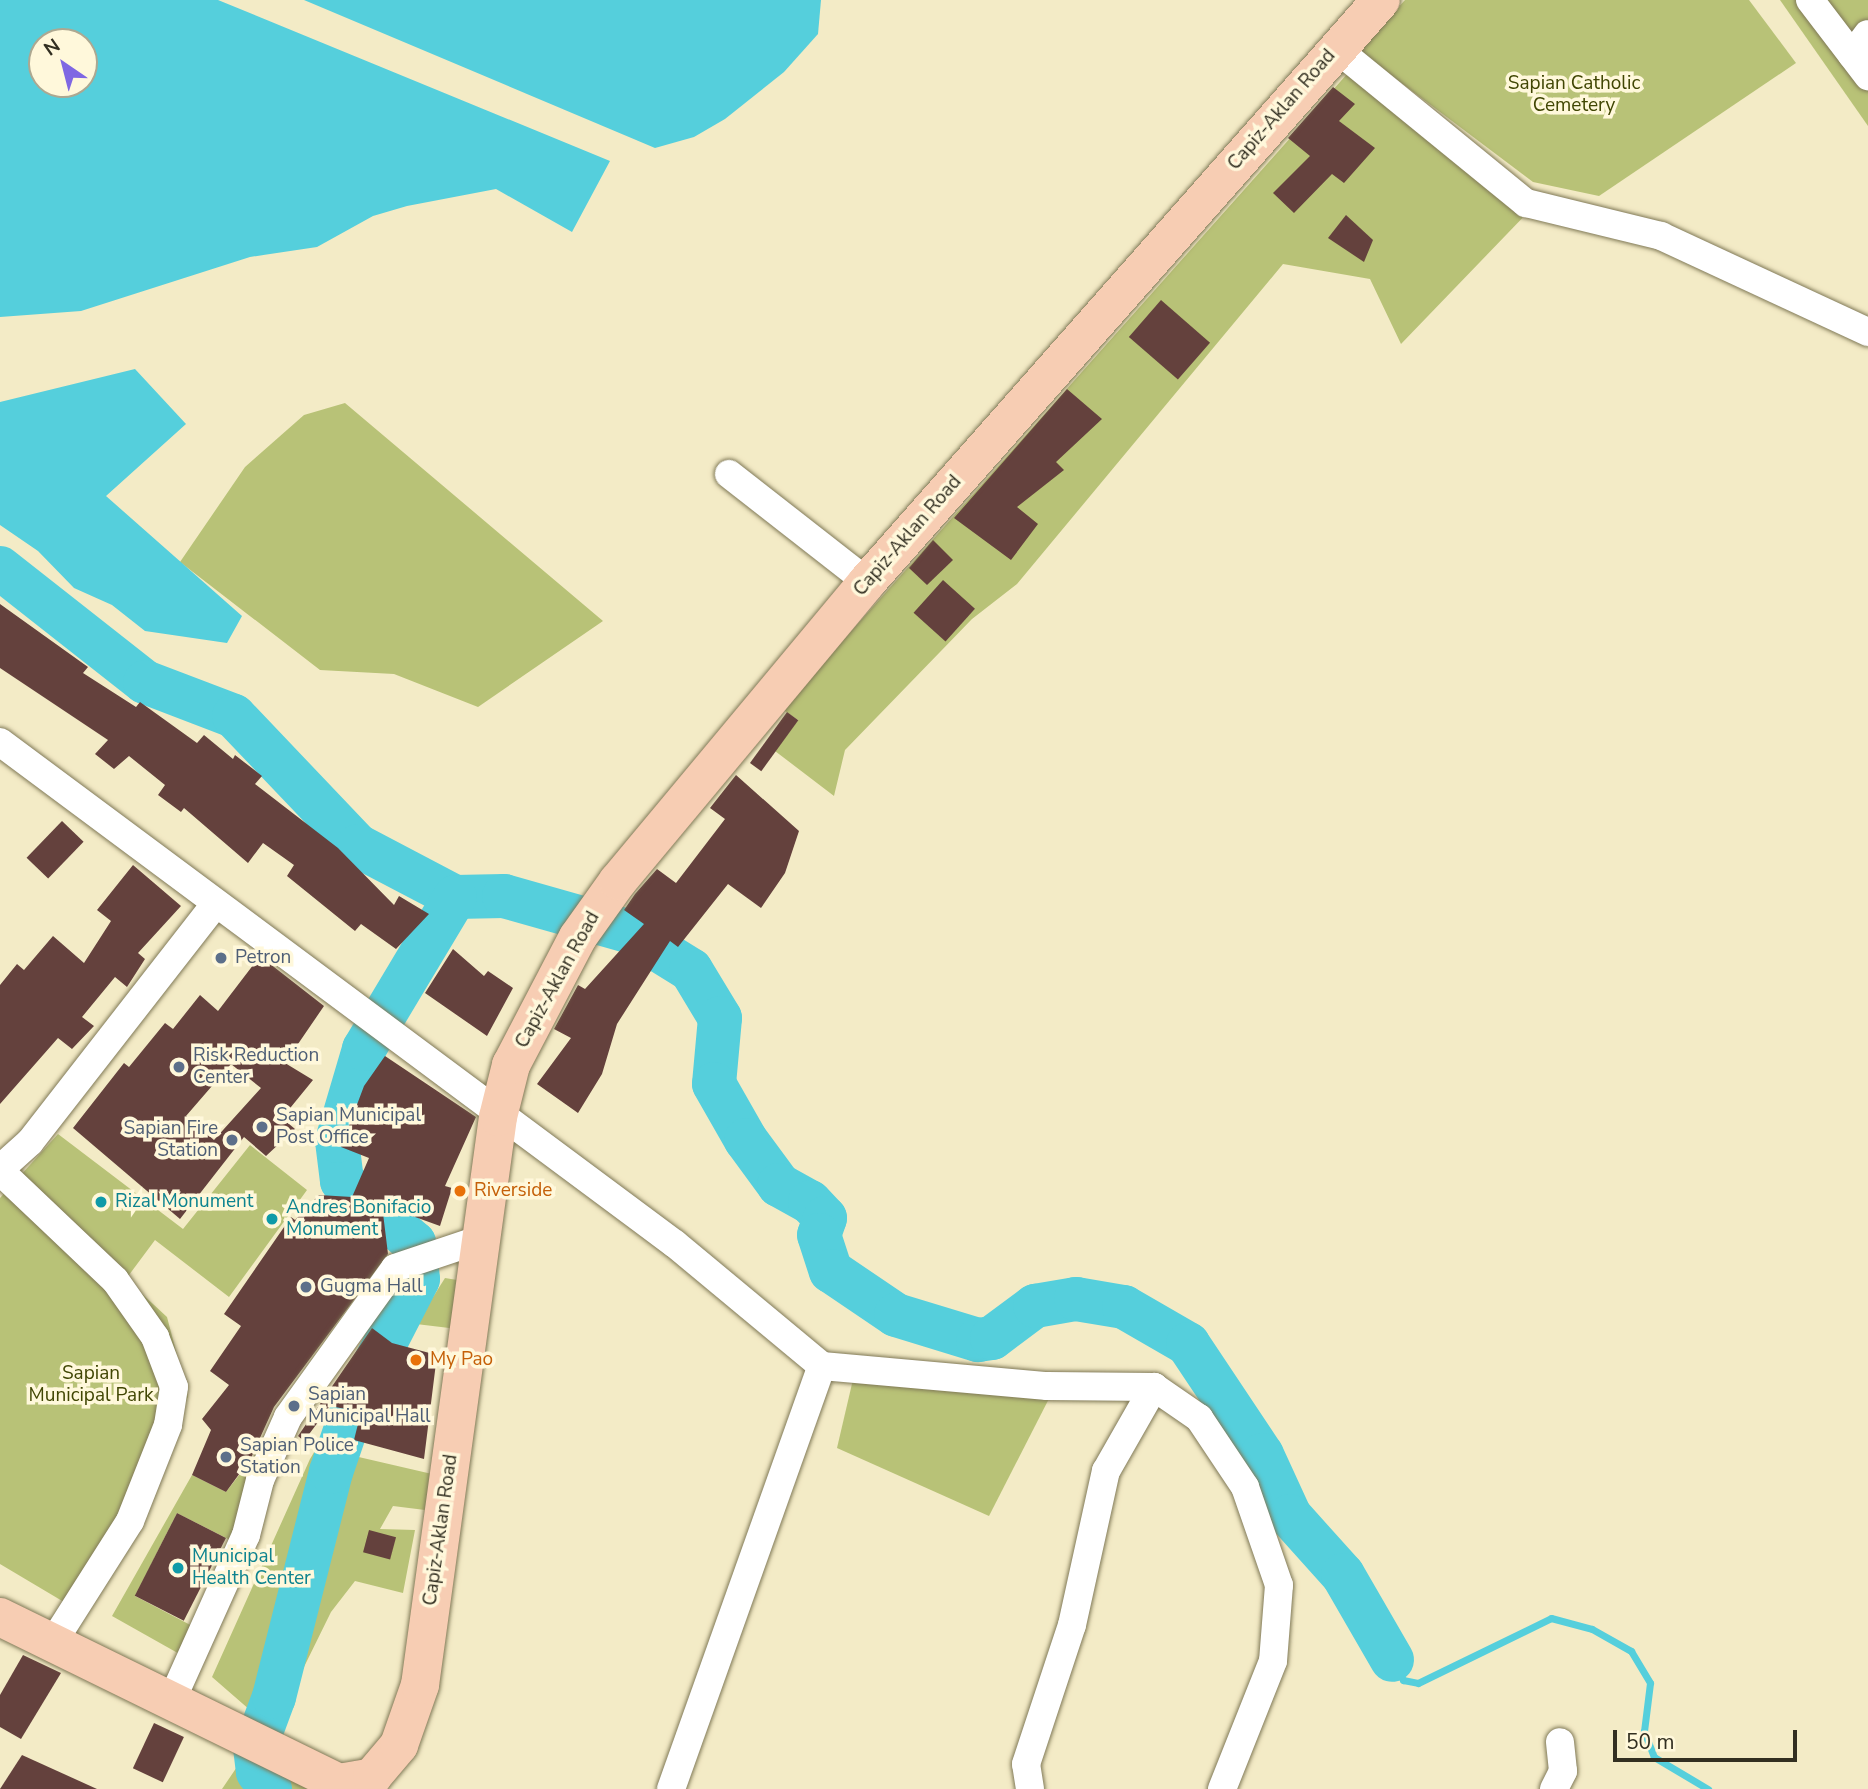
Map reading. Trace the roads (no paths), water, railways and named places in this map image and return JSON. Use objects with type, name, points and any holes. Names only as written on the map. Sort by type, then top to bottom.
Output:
[{"type":"main road","name":"Capiz-Aklan Road","points":[[0,1617],[300,1768],[342,1786],[372,1777],[399,1745],[420,1685],[464,1244],[511,1065],[578,937],[618,881],[867,582],[1381,0]]},
{"type":"street","points":[[1824,5],[1863,55]]},
{"type":"street","points":[[1337,49],[1526,203],[1661,236],[1868,332]]},
{"type":"street","points":[[730,474],[867,582]]},
{"type":"street","points":[[0,741],[214,906],[675,1244],[822,1366],[1047,1386],[1154,1387],[1199,1418],[1245,1487],[1279,1585],[1273,1661],[1222,1789]]},
{"type":"street","points":[[52,1644],[130,1521],[168,1425],[174,1387],[155,1337],[115,1280],[0,1170],[30,1142],[214,906]]},
{"type":"street","points":[[170,1704],[246,1535],[260,1480],[288,1417],[395,1268],[464,1244]]},
{"type":"street","points":[[671,1789],[822,1366]]},
{"type":"street","points":[[1030,1789],[1026,1764],[1072,1625],[1106,1471],[1154,1387]]},
{"type":"street","points":[[1555,1789],[1563,1771],[1560,1742]]},
{"type":"water","points":[[0,0],[218,0],[610,161],[572,232],[496,189],[407,206],[373,216],[317,247],[250,257],[81,311],[0,317]]},
{"type":"water","points":[[304,0],[821,0],[818,34],[784,72],[725,119],[694,137],[655,148]]},
{"type":"water","points":[[135,369],[186,424],[106,496],[242,616],[227,643],[145,631],[112,605],[74,588],[38,551],[0,525],[0,402]]},
{"type":"waterway","points":[[0,568],[145,682],[234,716],[358,846],[455,897],[504,896],[628,931],[691,970],[720,1018],[714,1084],[746,1140],[779,1185],[810,1202],[825,1218],[819,1235],[831,1271],[896,1315],[978,1340],[992,1338],[1035,1306],[1076,1299],[1124,1307],[1188,1344],[1262,1455],[1290,1516],[1343,1575],[1392,1660]]},
{"type":"waterway","points":[[270,1789],[258,1772],[255,1748],[274,1697],[331,1472],[355,1402],[418,1279],[414,1243],[342,1181],[337,1141],[364,1049],[455,897]]},
{"type":"waterway","points":[[1392,1660],[1403,1680],[1418,1683],[1551,1618],[1592,1629],[1631,1651],[1650,1683],[1644,1731],[1654,1757],[1708,1789]]},
{"type":"place","name":"Petron","points":[[221,958]]},
{"type":"place","name":"Risk Reduction Center","points":[[179,1067]]},
{"type":"place","name":"Sapian Municipal Post Office","points":[[262,1127]]},
{"type":"place","name":"Sapian Fire Station","points":[[232,1140]]},
{"type":"place","name":"Riverside","points":[[460,1191]]},
{"type":"place","name":"Rizal Monument","points":[[101,1202]]},
{"type":"place","name":"Andres Bonifacio Monument","points":[[272,1219]]},
{"type":"place","name":"Gugma Hall","points":[[306,1287]]},
{"type":"place","name":"My Pao","points":[[416,1360]]},
{"type":"place","name":"Sapian Municipal Hall","points":[[294,1406]]},
{"type":"place","name":"Sapian Police Station","points":[[226,1457]]},
{"type":"place","name":"Municipal Health Center","points":[[178,1568]]},
{"type":"park label","name":"Sapian Catholic Cemetery","points":[[1574,95]]},
{"type":"park label","name":"Sapian Municipal Park","points":[[91,1385]]}]
